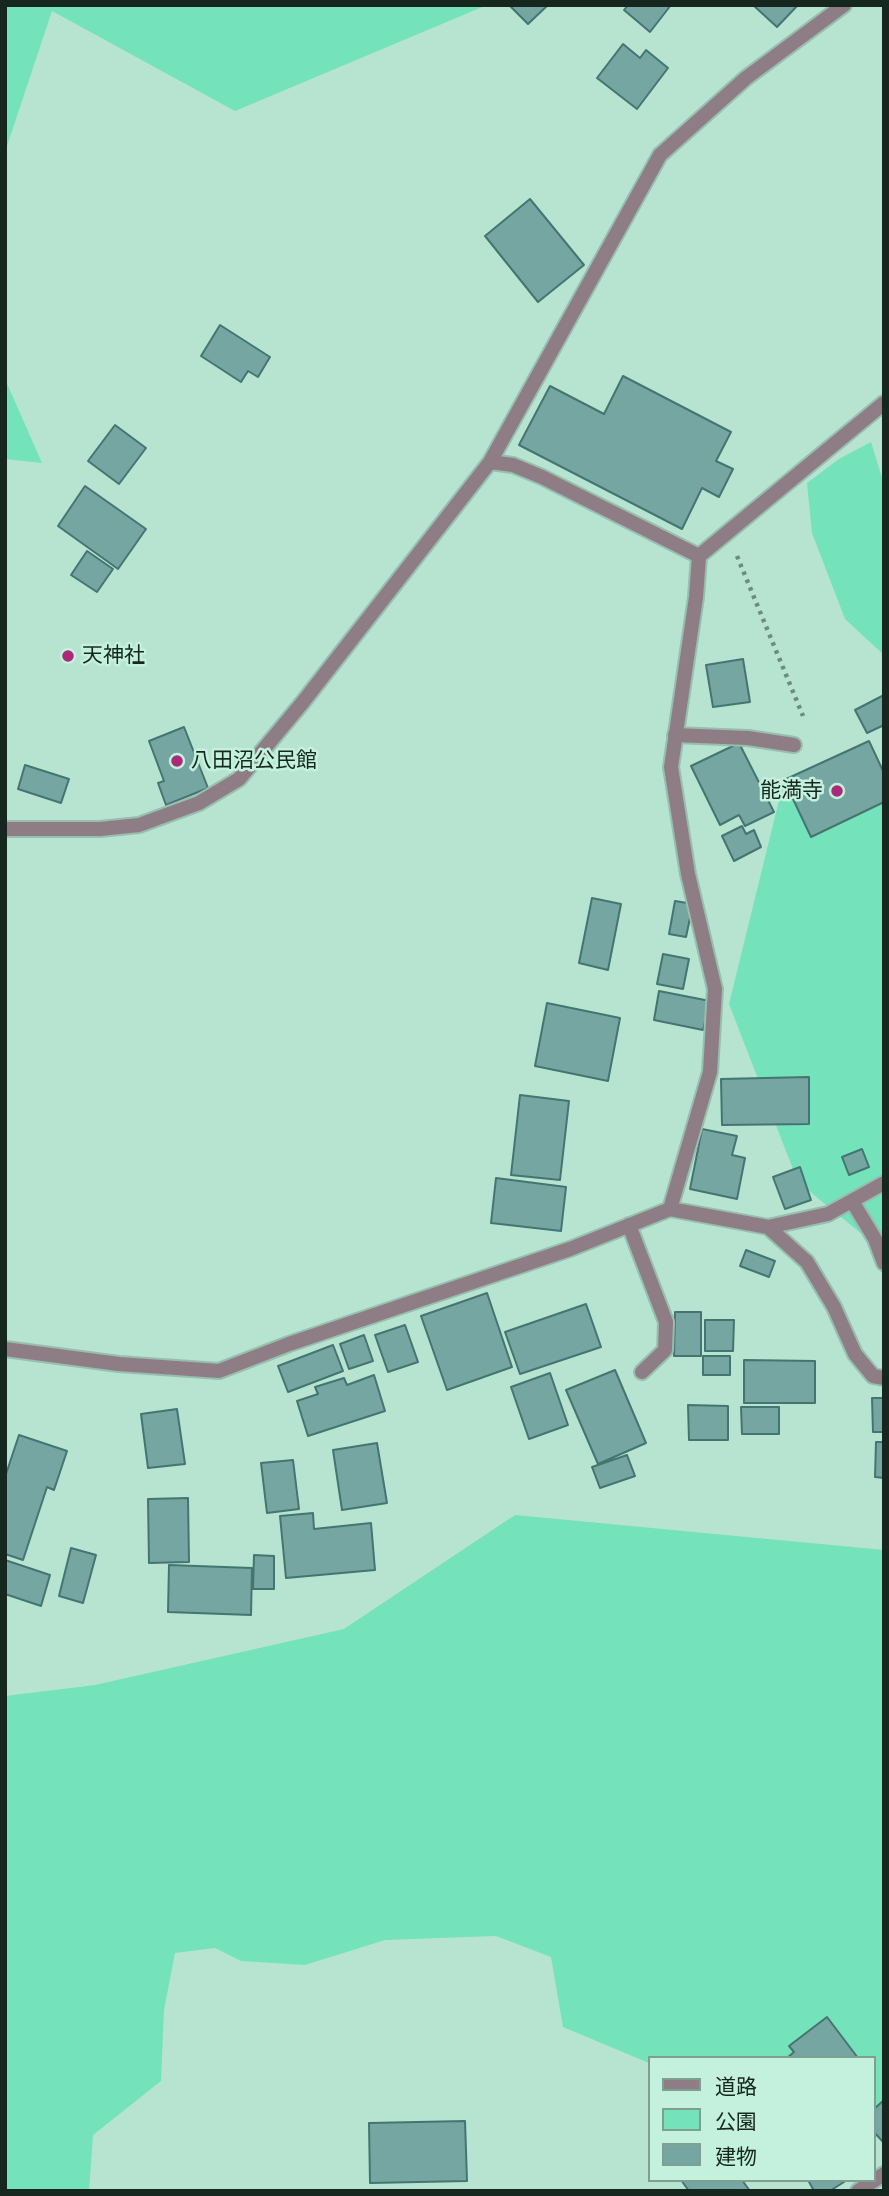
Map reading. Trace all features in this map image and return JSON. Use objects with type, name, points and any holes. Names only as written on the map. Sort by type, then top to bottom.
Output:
[{"type":"street","points":[[5,829],[100,829],[139,825],[199,803],[239,779],[303,702],[490,462],[660,155],[746,78],[844,5]]},
{"type":"street","points":[[670,1209],[710,1072],[715,989],[688,874],[671,767],[696,597],[699,556],[884,402]]},
{"type":"street","points":[[490,462],[513,465],[542,477],[699,556]]},
{"type":"street","points":[[675,735],[748,738],[794,745]]},
{"type":"street","points":[[5,1349],[119,1364],[219,1371],[289,1344],[570,1249],[670,1209],[768,1227],[828,1214],[884,1184]]},
{"type":"street","points":[[852,1201],[875,1240],[884,1263]]},
{"type":"street","points":[[629,1225],[666,1322],[665,1350],[642,1372]]},
{"type":"street","points":[[768,1227],[807,1262],[834,1307],[855,1354],[873,1376],[884,1378]]},
{"type":"path","points":[[727,533],[803,716]]},
{"type":"green space","points":[[5,5],[487,5],[235,111],[52,11],[5,152]]},
{"type":"green space","points":[[5,379],[42,463],[5,459]]},
{"type":"green space","points":[[871,442],[884,484],[884,655],[845,619],[812,533],[807,483],[839,459]]},
{"type":"green space","points":[[784,780],[811,837],[884,802],[884,1252],[798,1182],[729,1004]]},
{"type":"green space","points":[[515,1515],[884,1550],[884,2103],[875,2109],[875,2056],[648,2056],[648,2063],[563,2027],[551,1957],[496,1936],[385,1940],[305,1965],[241,1961],[215,1948],[175,1953],[164,2010],[161,2081],[93,2135],[89,2191],[5,2191],[5,1696],[95,1685],[344,1629]]},
{"type":"building","points":[[509,5],[548,5],[528,24]]},
{"type":"building","points":[[628,5],[671,5],[650,32],[624,10]]},
{"type":"building","points":[[753,5],[798,5],[777,27]]},
{"type":"building","points":[[623,44],[640,58],[646,50],[668,68],[637,109],[597,78]]},
{"type":"building","points":[[530,199],[584,265],[538,302],[485,236]]},
{"type":"building","points":[[220,325],[270,357],[258,377],[248,371],[241,382],[201,356]]},
{"type":"building","points":[[623,376],[731,432],[716,461],[733,469],[719,497],[702,488],[682,529],[519,445],[550,386],[604,414]]},
{"type":"building","points":[[115,425],[146,448],[119,484],[88,461]]},
{"type":"building","points":[[85,486],[146,529],[118,569],[58,526]]},
{"type":"building","points":[[87,551],[113,569],[97,592],[71,575]]},
{"type":"building","points":[[743,659],[750,702],[713,707],[706,665]]},
{"type":"building","points":[[884,695],[884,725],[867,733],[855,710]]},
{"type":"building","name":"八田沼公民館","points":[[184,727],[208,788],[166,805],[158,783],[164,781],[149,741]]},
{"type":"building","name":"能満寺","points":[[869,741],[884,773],[884,802],[811,837],[784,780]]},
{"type":"building","points":[[739,743],[774,812],[745,826],[739,815],[720,825],[691,766]]},
{"type":"building","points":[[25,765],[69,779],[61,803],[18,789]]},
{"type":"building","points":[[742,826],[746,834],[754,830],[761,847],[734,861],[722,836]]},
{"type":"building","points":[[592,898],[621,904],[608,970],[579,963]]},
{"type":"building","points":[[675,901],[693,904],[686,937],[669,934]]},
{"type":"building","points":[[663,954],[689,959],[683,989],[657,984]]},
{"type":"building","points":[[659,991],[710,1001],[703,1030],[654,1020]]},
{"type":"building","points":[[547,1003],[620,1018],[608,1081],[535,1066]]},
{"type":"building","points":[[809,1077],[809,1124],[722,1125],[721,1079]]},
{"type":"building","points":[[520,1095],[569,1101],[560,1180],[511,1175]]},
{"type":"building","points":[[702,1129],[737,1136],[732,1155],[745,1158],[737,1199],[690,1189]]},
{"type":"building","points":[[862,1149],[869,1167],[849,1175],[842,1157]]},
{"type":"building","points":[[800,1167],[811,1200],[785,1209],[773,1177]]},
{"type":"building","points":[[496,1178],[566,1187],[561,1231],[491,1223]]},
{"type":"building","points":[[746,1250],[775,1261],[769,1277],[740,1266]]},
{"type":"building","points":[[487,1293],[512,1367],[447,1390],[421,1316]]},
{"type":"building","points":[[586,1304],[601,1347],[520,1374],[505,1332]]},
{"type":"building","points":[[675,1312],[701,1312],[701,1356],[674,1356]]},
{"type":"building","points":[[705,1320],[734,1320],[733,1351],[705,1351]]},
{"type":"building","points":[[405,1325],[418,1362],[388,1372],[375,1335]]},
{"type":"building","points":[[364,1335],[373,1361],[349,1369],[340,1344]]},
{"type":"building","points":[[333,1345],[343,1371],[288,1392],[278,1366]]},
{"type":"building","points":[[703,1356],[730,1356],[730,1375],[703,1375]]},
{"type":"building","points":[[744,1360],[815,1361],[815,1403],[744,1403]]},
{"type":"building","points":[[615,1370],[646,1443],[598,1464],[566,1390]]},
{"type":"building","points":[[550,1373],[568,1425],[529,1439],[511,1387]]},
{"type":"building","points":[[374,1375],[385,1411],[308,1436],[297,1401],[318,1394],[315,1387],[344,1378],[347,1385]]},
{"type":"building","points":[[872,1398],[884,1398],[884,1432],[873,1432]]},
{"type":"building","points":[[688,1405],[728,1406],[728,1440],[689,1440]]},
{"type":"building","points":[[741,1407],[779,1407],[779,1434],[742,1434]]},
{"type":"building","points":[[177,1409],[185,1464],[148,1468],[141,1414]]},
{"type":"building","points":[[19,1435],[67,1451],[54,1490],[47,1487],[23,1560],[5,1554],[5,1477]]},
{"type":"building","points":[[876,1442],[884,1442],[884,1478],[875,1477]]},
{"type":"building","points":[[377,1443],[387,1503],[342,1510],[333,1450]]},
{"type":"building","points":[[627,1455],[635,1476],[600,1488],[592,1467]]},
{"type":"building","points":[[293,1460],[299,1509],[267,1513],[261,1463]]},
{"type":"building","points":[[188,1498],[189,1562],[149,1563],[148,1499]]},
{"type":"building","points":[[313,1513],[314,1529],[371,1523],[375,1570],[286,1578],[280,1516]]},
{"type":"building","points":[[71,1548],[96,1555],[83,1603],[59,1596]]},
{"type":"building","points":[[254,1555],[274,1556],[274,1589],[253,1589]]},
{"type":"building","points":[[5,1560],[50,1575],[41,1606],[5,1594]]},
{"type":"building","points":[[169,1565],[252,1568],[251,1615],[168,1612]]},
{"type":"building","points":[[827,2017],[856,2056],[789,2056],[794,2052],[789,2046]]},
{"type":"building","points":[[884,2100],[884,2143],[875,2133],[875,2108]]},
{"type":"building","points":[[465,2121],[467,2181],[370,2183],[369,2123]]},
{"type":"building","points":[[682,2182],[743,2182],[750,2191],[689,2191]]},
{"type":"building","points":[[809,2182],[844,2182],[830,2191],[814,2191]]},
{"type":"place","name":"天神社","points":[[68,656]]},
{"type":"place","name":"八田沼公民館","points":[[177,761]]},
{"type":"place","name":"能満寺","points":[[837,791]]}]
